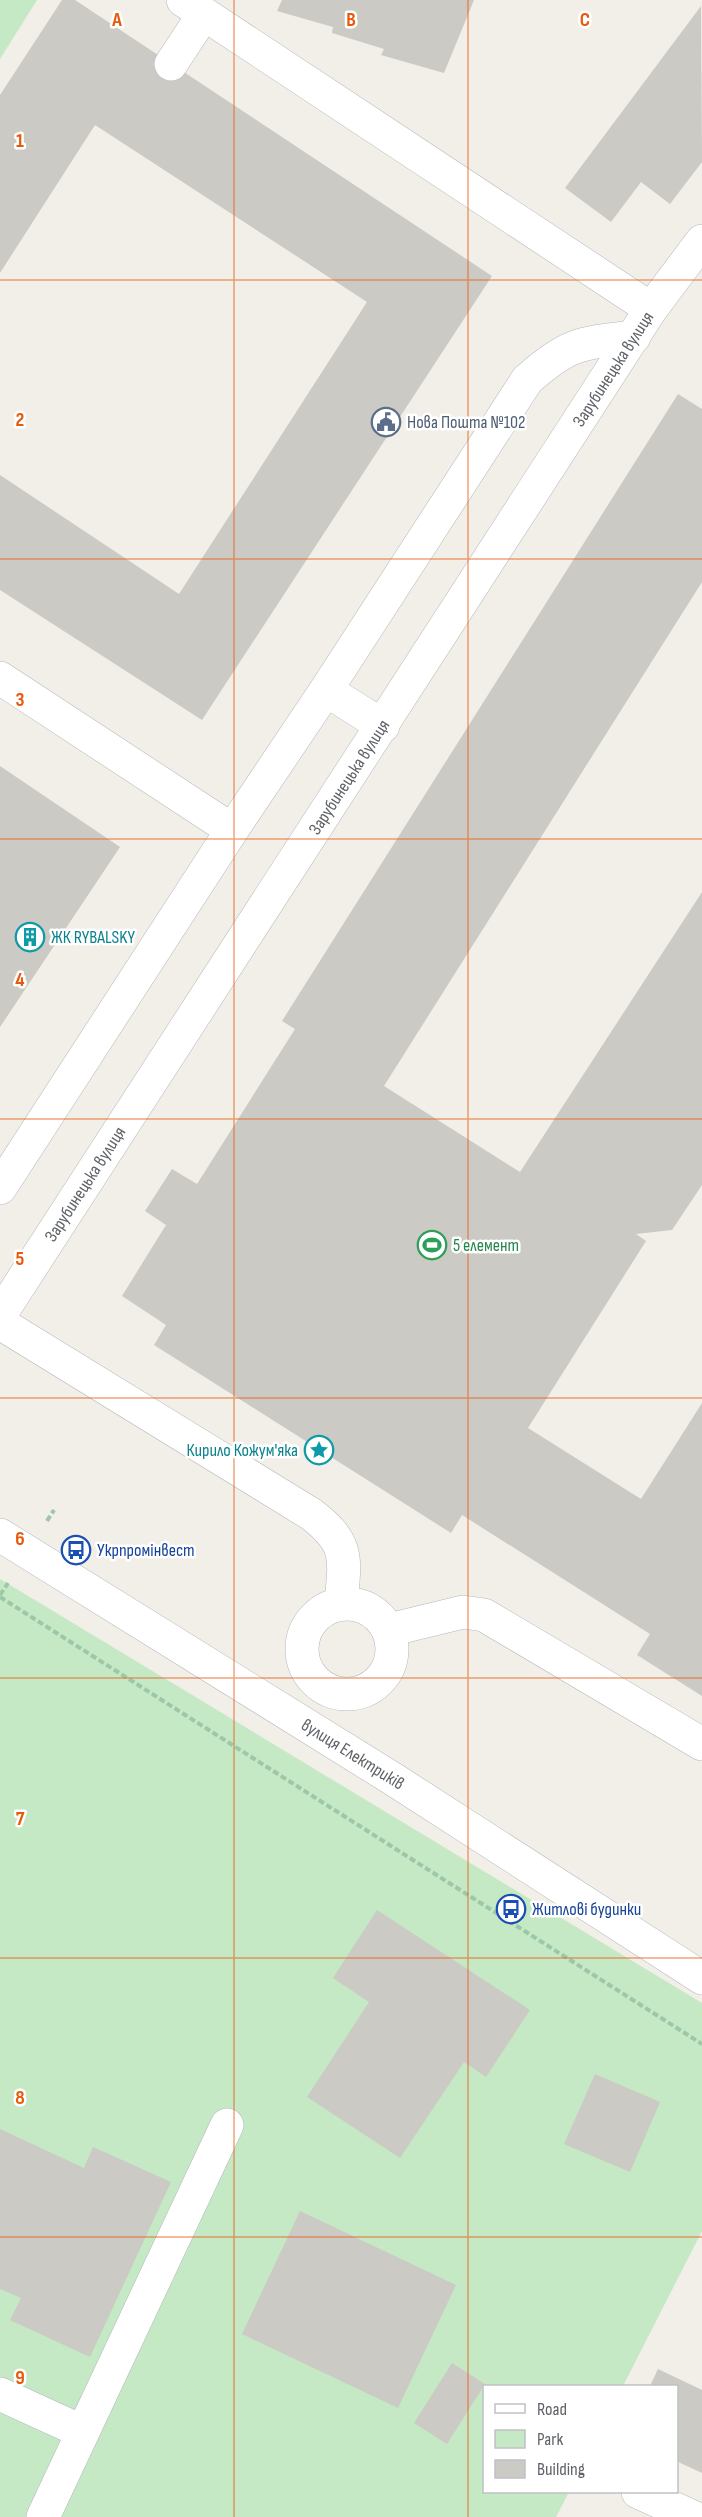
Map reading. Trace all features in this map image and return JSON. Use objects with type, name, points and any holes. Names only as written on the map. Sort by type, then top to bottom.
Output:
[{"type":"street","points":[[171,64],[193,7],[651,309]]},
{"type":"street","name":"Зарубинецька вулиця","points":[[0,1315],[651,309],[702,241]]},
{"type":"street","points":[[0,1188],[527,380],[554,356],[584,342],[634,337]]},
{"type":"street","points":[[0,678],[232,830]]},
{"type":"street","points":[[326,690],[382,726]]},
{"type":"street","points":[[0,1323],[312,1514],[332,1530],[342,1548],[345,1566],[341,1604]]},
{"type":"street","name":"вулиця Електриків","points":[[0,1535],[303,1724],[702,1978]]},
{"type":"street","points":[[341,1604],[361,1606],[377,1614],[389,1630],[393,1648],[390,1667],[379,1683],[363,1693],[344,1695],[326,1690],[311,1677],[303,1660],[302,1641],[309,1623],[323,1610],[341,1604]]},
{"type":"street","points":[[389,1630],[463,1612],[484,1615],[702,1744]]},
{"type":"street","points":[[303,1724],[326,1690]]},
{"type":"street","points":[[43,2517],[227,2125]]},
{"type":"street","points":[[0,2394],[83,2432]]},
{"type":"street","points":[[640,2493],[693,2517]]},
{"type":"path","points":[[0,1597],[702,2044]]},
{"type":"green space","points":[[0,0],[37,0],[0,59]]},
{"type":"green space","points":[[0,1579],[702,2003],[702,2231],[624,2385],[483,2385],[483,2493],[568,2493],[556,2517],[0,2517]]},
{"type":"building","points":[[62,0],[75,0],[492,276],[202,720],[0,590],[0,475],[179,594],[367,302],[95,125],[0,273],[0,95]]},
{"type":"building","points":[[282,0],[474,0],[444,73],[381,55],[384,49],[332,33],[333,27],[277,11]]},
{"type":"building","points":[[701,6],[702,162],[670,204],[641,182],[611,222],[565,188]]},
{"type":"building","points":[[678,394],[702,409],[702,582],[384,1086],[520,1172],[702,892],[702,1185],[672,1230],[636,1234],[646,1241],[528,1428],[641,1499],[702,1403],[702,1696],[637,1655],[650,1634],[462,1515],[451,1533],[154,1345],[166,1325],[122,1296],[166,1225],[145,1211],[172,1169],[197,1184],[295,1029],[282,1021]]},
{"type":"building","name":"ЖК RYBALSKY","points":[[0,766],[120,847],[0,1027]]},
{"type":"building","points":[[377,1910],[530,2010],[486,2077],[464,2062],[400,2158],[307,2097],[369,2002],[333,1978]]},
{"type":"building","points":[[595,2074],[660,2102],[630,2172],[564,2144]]},
{"type":"building","points":[[0,2129],[84,2168],[93,2147],[171,2182],[90,2357],[10,2320],[21,2298],[0,2289]]},
{"type":"building","points":[[300,2211],[456,2285],[398,2408],[242,2334]]},
{"type":"building","points":[[452,2363],[485,2384],[447,2444],[414,2423]]},
{"type":"building","points":[[658,2369],[702,2390],[702,2473],[678,2462],[678,2385],[650,2385]]},
{"type":"place","name":"Нова Пошта №102","points":[[386,422]]},
{"type":"place","name":"ЖК RYBALSKY","points":[[30,937]]},
{"type":"place","name":"5 елемент","points":[[432,1245]]},
{"type":"place","name":"Кирило Кожум'яка","points":[[319,1450]]},
{"type":"place","name":"Укрпромінвест","points":[[76,1550]]},
{"type":"place","name":"Житлові будинки","points":[[511,1909]]}]
